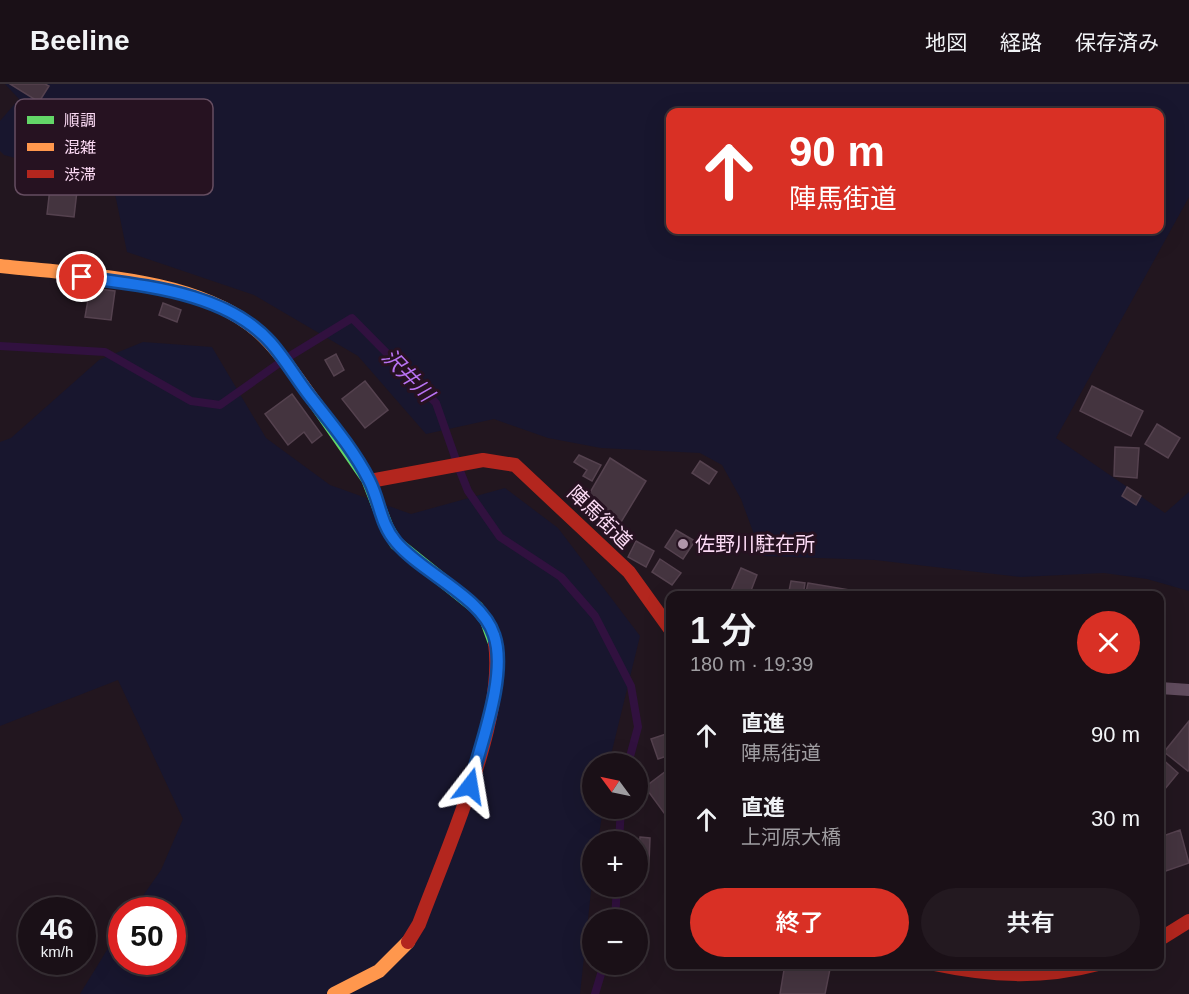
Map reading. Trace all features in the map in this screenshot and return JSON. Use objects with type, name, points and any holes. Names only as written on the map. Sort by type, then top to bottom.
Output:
[{"type":"main road","points":[[0,266],[143,285],[213,304],[250,324],[271,343],[344,441],[370,481],[386,530],[418,565],[463,597],[490,625],[495,637],[497,671],[470,786],[415,932],[390,965],[365,982],[334,994]]},
{"type":"main road","name":"陣馬街道","points":[[370,481],[483,460],[515,465],[629,572],[651,599],[666,623]]},
{"type":"main road","points":[[1164,937],[1189,921]]},
{"type":"main road","points":[[958,969],[982,974],[1037,976],[1068,973],[1081,969]]},
{"type":"lane","points":[[1164,688],[1189,690]]},
{"type":"shaded area","points":[[5,84],[1189,84],[1189,197],[1056,438],[1165,513],[1189,492],[1189,591],[1147,579],[1104,573],[1021,577],[875,560],[762,556],[741,499],[722,465],[700,453],[601,448],[548,438],[494,419],[426,434],[358,356],[254,295],[127,252],[115,195],[213,195],[213,99],[19,99]]},
{"type":"shaded area","points":[[15,104],[15,158],[4,155],[0,151],[0,121]]},
{"type":"shaded area","points":[[143,342],[212,347],[266,438],[330,485],[411,514],[505,488],[558,528],[640,636],[611,753],[582,753],[582,819],[601,819],[600,831],[582,831],[582,897],[590,897],[589,909],[582,909],[580,994],[80,994],[92,975],[96,975],[96,968],[108,948],[108,975],[186,975],[186,897],[142,897],[161,870],[183,819],[118,680],[0,726],[0,442],[11,438],[99,360]]},
{"type":"building","points":[[10,84],[49,86],[41,99],[34,99]]},
{"type":"building","points":[[49,195],[77,195],[74,217],[47,214]]},
{"type":"building","points":[[90,288],[115,291],[111,320],[85,317]]},
{"type":"building","points":[[163,303],[181,310],[177,322],[159,315]]},
{"type":"building","points":[[336,354],[344,370],[334,376],[325,360]]},
{"type":"building","points":[[365,381],[388,410],[365,428],[342,399]]},
{"type":"building","points":[[1092,386],[1143,411],[1131,436],[1080,411]]},
{"type":"building","points":[[292,394],[322,435],[312,443],[304,432],[288,445],[265,414]]},
{"type":"building","points":[[1157,424],[1180,438],[1168,458],[1145,444]]},
{"type":"building","points":[[1115,447],[1139,448],[1137,478],[1114,476]]},
{"type":"building","points":[[579,455],[601,465],[592,481],[583,476],[587,470],[574,462]]},
{"type":"building","points":[[610,458],[646,481],[615,532],[601,523],[607,514],[585,501]]},
{"type":"building","points":[[700,461],[717,472],[709,484],[692,473]]},
{"type":"building","points":[[1127,487],[1141,496],[1136,505],[1122,496]]},
{"type":"building","points":[[676,530],[695,541],[683,559],[665,547]]},
{"type":"building","points":[[636,541],[654,551],[646,567],[628,557]]},
{"type":"building","points":[[660,559],[681,573],[672,585],[652,572]]},
{"type":"building","points":[[741,568],[757,575],[751,591],[731,591]]},
{"type":"building","points":[[791,581],[805,583],[804,591],[789,591]]},
{"type":"building","points":[[808,583],[856,591],[806,591]]},
{"type":"building","points":[[1189,721],[1189,769],[1188,771],[1164,752]]},
{"type":"building","points":[[666,734],[666,756],[658,759],[651,739]]},
{"type":"building","points":[[1164,761],[1178,773],[1164,790]]},
{"type":"building","points":[[666,771],[666,816],[648,791],[648,785]]},
{"type":"building","points":[[1180,830],[1189,863],[1164,872],[1164,836]]},
{"type":"building","points":[[648,838],[650,838],[648,863]]},
{"type":"building","points":[[784,969],[830,969],[825,994],[780,994]]},
{"type":"waterway","name":"沢井川","points":[[290,356],[352,318],[436,403],[455,457]]},
{"type":"waterway","name":"沢井川","points":[[0,346],[105,352],[191,401],[220,405],[278,364]]},
{"type":"waterway","name":"沢井川","points":[[460,471],[468,491],[500,537],[561,577],[595,616],[631,686],[638,727],[631,753]]},
{"type":"waterway","name":"沢井川","points":[[620,819],[620,831]]},
{"type":"waterway","name":"沢井川","points":[[616,897],[616,909]]},
{"type":"waterway","name":"沢井川","points":[[595,994],[601,975]]},
{"type":"traffic: fast","points":[[316,404],[368,479],[387,528],[396,543],[477,608],[487,621],[495,643]]},
{"type":"traffic: slow","points":[[0,266],[136,281],[203,299],[233,313],[259,332],[282,357],[316,404]]},
{"type":"traffic: slow","points":[[334,994],[379,971],[408,942]]},
{"type":"traffic: jam","points":[[370,481],[483,460],[515,465],[629,572],[666,623]]},
{"type":"traffic: jam","points":[[408,942],[419,924],[444,860],[483,746],[492,709],[496,674],[495,643]]},
{"type":"traffic: jam","points":[[1164,937],[1189,921]]},
{"type":"traffic: jam","points":[[963,969],[1016,974],[1077,969]]},
{"type":"place","name":"佐野川駐在所","points":[[683,544]]},
{"type":"route","points":[[82,277],[143,285],[183,295],[213,304],[250,324],[271,343],[344,441],[370,481],[386,530],[418,565],[463,597],[490,625],[495,637],[497,671],[470,786]]}]
